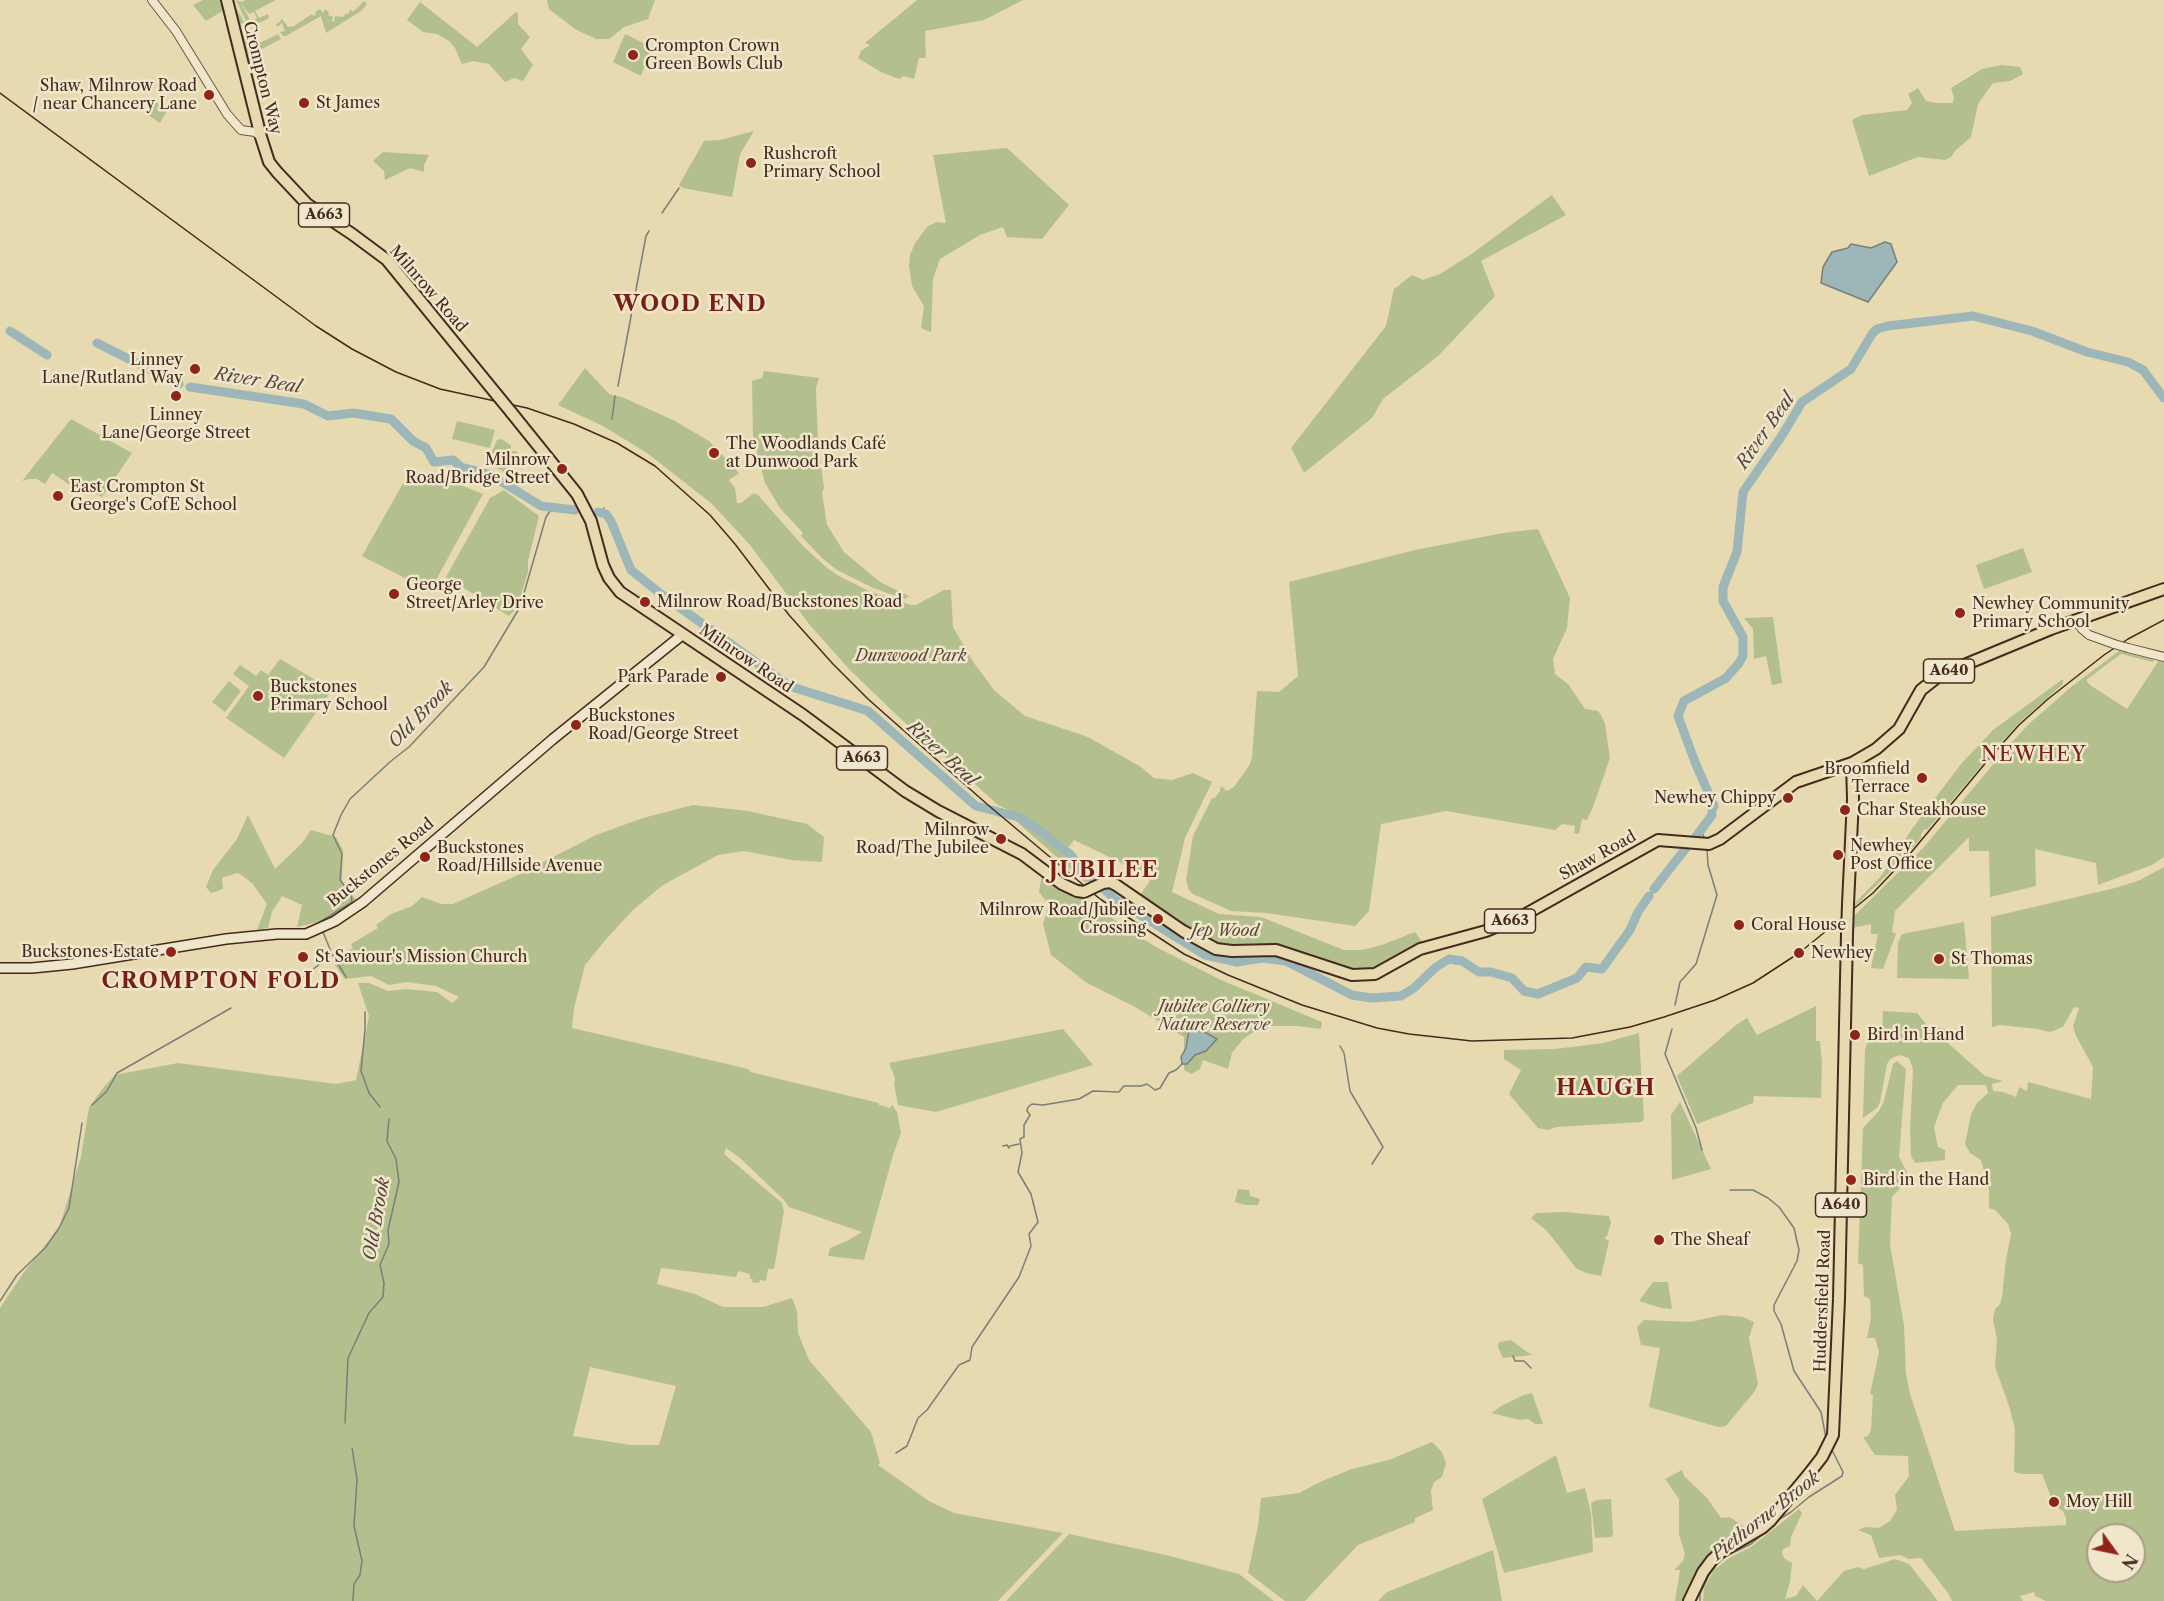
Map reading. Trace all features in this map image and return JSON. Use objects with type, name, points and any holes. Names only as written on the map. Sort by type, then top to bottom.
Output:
[{"type":"main road","name":"Crompton Way","points":[[227,0],[257,124],[269,162]]},
{"type":"main road","name":"Milnrow Road","points":[[269,162],[307,204],[387,260],[577,494],[591,521],[603,565],[620,592],[803,715],[910,794],[1022,854],[1062,884],[1084,892],[1110,882],[1184,931],[1216,949],[1276,950],[1352,975]]},
{"type":"main road","name":"A640","points":[[1852,763],[1894,735],[1906,719],[1921,690],[1935,679],[1963,664],[2051,629],[2164,589]]},
{"type":"main road","name":"Buckstones Road","points":[[0,968],[72,964],[226,939],[277,934],[306,934],[335,921],[363,902],[553,739],[682,635]]},
{"type":"main road","name":"Huddersfield Road","points":[[1689,1601],[1703,1572],[1712,1560],[1721,1552],[1762,1528],[1792,1496],[1822,1456],[1833,1435],[1839,1299],[1847,934],[1853,799],[1852,763]]},
{"type":"main road","name":"Shaw Road","points":[[1352,975],[1375,974],[1419,949],[1486,930],[1524,915],[1658,840],[1709,844],[1720,839],[1796,782],[1852,763]]},
{"type":"street","points":[[152,0],[176,31],[220,104],[242,130],[255,132],[261,137]]},
{"type":"street","points":[[239,127],[257,124]]},
{"type":"street","points":[[2076,621],[2089,635],[2164,657]]},
{"type":"green space","points":[[203,0],[224,0],[224,10],[206,21],[193,5]]},
{"type":"green space","points":[[232,0],[244,22],[240,25],[245,40],[249,40],[249,43],[262,42],[278,34],[281,39],[248,56],[250,60],[248,62]]},
{"type":"green space","points":[[236,0],[242,2],[245,0],[276,0],[255,11],[259,18],[268,14],[269,18],[255,25],[253,21],[257,18],[254,12],[249,14],[241,3],[250,20],[247,23]]},
{"type":"green space","points":[[547,0],[655,0],[648,19],[624,27],[609,39],[596,39],[575,29],[549,9]]},
{"type":"green space","points":[[917,0],[1023,0],[984,20],[925,31],[926,58],[919,58],[914,79],[904,76],[899,79],[881,72],[858,58],[861,51],[870,45],[865,43]]},
{"type":"green space","points":[[364,1],[367,4],[361,11],[326,33],[321,16],[286,36],[280,32],[285,31],[282,23],[277,27],[276,25],[282,19],[288,27],[294,26],[312,14],[313,16],[320,9],[323,13],[325,9],[329,12],[328,15],[333,17],[334,22],[335,16],[343,17]]},
{"type":"green space","points":[[420,2],[477,47],[516,12],[518,24],[530,37],[521,49],[533,65],[523,81],[514,78],[505,82],[489,64],[473,61],[462,64],[449,41],[437,34],[423,32],[407,20]]},
{"type":"green space","name":"Crompton Crown Green Bowls Club","points":[[625,34],[652,47],[641,76],[613,62]]},
{"type":"green space","points":[[2001,65],[2020,67],[2023,74],[2010,81],[1993,83],[1978,104],[1971,137],[1951,157],[1945,160],[1918,157],[1869,176],[1852,120],[1862,115],[1907,110],[1912,103],[1908,94],[1918,88],[1926,101],[1953,103],[1951,88],[1982,69]]},
{"type":"green space","points":[[153,100],[168,109],[160,123],[144,112]]},
{"type":"green space","points":[[754,131],[740,154],[732,197],[683,188],[679,185],[704,141],[720,140]]},
{"type":"green space","points":[[1007,148],[1069,205],[1042,239],[1007,237],[1003,227],[980,235],[940,259],[933,279],[931,332],[921,328],[924,306],[912,286],[910,255],[915,243],[928,226],[937,222],[946,223],[933,155]]},
{"type":"green space","points":[[383,152],[429,155],[424,165],[424,172],[410,168],[385,180],[384,171],[373,161]]},
{"type":"green space","points":[[1552,195],[1566,215],[1481,261],[1495,296],[1438,356],[1383,399],[1372,418],[1304,473],[1291,448],[1386,326],[1394,289],[1412,275],[1423,280],[1440,274]]},
{"type":"green space","name":"Dunwood Park","points":[[585,368],[609,394],[622,397],[675,421],[709,441],[739,473],[729,480],[735,488],[737,503],[741,503],[754,493],[758,495],[803,546],[839,576],[871,592],[911,605],[916,605],[944,590],[951,590],[953,627],[974,663],[995,691],[1025,716],[1088,737],[1141,767],[1154,778],[1172,780],[1193,773],[1212,782],[1185,838],[1172,892],[1219,914],[1261,917],[1344,950],[1362,950],[1382,945],[1415,932],[1423,943],[1379,967],[1367,970],[1349,969],[1282,947],[1220,948],[1140,895],[1150,881],[1128,866],[1074,840],[1067,849],[1032,821],[998,805],[903,721],[849,669],[809,624],[750,545],[711,503],[647,453],[603,426],[558,405]]},
{"type":"green space","points":[[764,371],[819,378],[816,388],[818,444],[827,525],[844,552],[880,582],[909,596],[905,599],[873,588],[837,570],[801,536],[803,533],[780,508],[765,483],[753,438],[752,381],[762,378]]},
{"type":"green space","points":[[71,419],[132,453],[102,497],[94,493],[96,489],[79,478],[73,487],[52,473],[45,484],[37,479],[22,481]]},
{"type":"green space","points":[[457,421],[495,430],[490,448],[452,439]]},
{"type":"green space","points":[[502,439],[511,446],[511,451],[516,451],[521,459],[513,463],[516,470],[507,474],[497,468],[489,458],[497,440]]},
{"type":"green space","points":[[410,471],[445,479],[483,494],[430,591],[362,556]]},
{"type":"green space","points":[[504,490],[539,516],[528,561],[528,572],[517,608],[509,616],[446,577],[490,498]]},
{"type":"green space","points":[[1538,529],[1570,598],[1567,628],[1553,659],[1555,674],[1568,684],[1585,709],[1598,711],[1601,715],[1605,724],[1610,758],[1593,807],[1587,820],[1582,819],[1579,834],[1574,833],[1575,826],[1562,824],[1555,830],[1446,811],[1381,824],[1369,911],[1355,926],[1266,913],[1231,911],[1193,894],[1186,880],[1193,836],[1212,798],[1215,798],[1221,786],[1227,791],[1234,787],[1250,764],[1257,691],[1279,692],[1298,676],[1289,582],[1415,550],[1503,533]]},
{"type":"green space","points":[[2023,548],[2032,572],[1984,589],[1976,565]]},
{"type":"green space","points":[[1773,617],[1782,683],[1772,685],[1766,656],[1754,659],[1753,629],[1744,618]]},
{"type":"green space","points":[[2119,651],[2154,659],[2153,662],[2121,654],[2086,680],[2127,709],[2159,660],[2164,661],[2164,857],[2152,865],[2098,885],[2096,863],[2035,849],[2036,886],[1990,897],[1989,851],[1969,851],[1969,837],[1895,911],[1892,932],[1896,934],[1883,969],[1871,968],[1878,934],[1871,934],[1871,924],[1852,928],[1854,916],[1923,848],[2029,724],[2071,687]]},
{"type":"green space","points":[[280,659],[332,690],[284,758],[226,718],[249,686],[233,674],[240,665],[256,676],[261,670],[268,675]]},
{"type":"green space","points":[[2063,679],[2063,684],[2018,724],[1998,746],[1927,830],[1925,829],[1921,838],[1900,862],[1855,906],[1855,903],[1882,875],[1912,829],[1961,764],[1993,730]]},
{"type":"green space","points":[[229,681],[241,691],[225,712],[212,702]]},
{"type":"green space","points":[[693,805],[748,811],[807,824],[824,837],[822,862],[792,860],[744,851],[718,855],[663,885],[633,910],[585,965],[574,1008],[572,1028],[740,1067],[750,1072],[879,1103],[879,1105],[890,1108],[892,1105],[897,1112],[901,1133],[864,1260],[828,1256],[830,1248],[862,1232],[789,1207],[740,1158],[726,1148],[724,1154],[782,1203],[784,1211],[774,1269],[768,1269],[766,1281],[760,1280],[759,1283],[752,1282],[750,1274],[738,1271],[736,1277],[661,1268],[657,1284],[695,1294],[723,1307],[763,1307],[792,1298],[797,1311],[798,1333],[809,1360],[871,1432],[880,1463],[878,1465],[929,1501],[954,1513],[1063,1533],[998,1601],[0,1601],[0,1308],[24,1272],[59,1228],[81,1157],[89,1107],[104,1087],[115,1075],[178,1063],[336,1084],[356,1080],[369,1016],[358,983],[369,983],[388,991],[406,989],[437,992],[452,1003],[459,997],[436,986],[407,982],[389,985],[371,976],[345,979],[332,961],[353,948],[351,944],[378,928],[376,925],[391,914],[412,906],[422,897],[441,904],[453,904],[518,875],[596,835],[643,818]],"holes":[[[590,1367],[676,1386],[659,1445],[631,1445],[573,1436]]]},
{"type":"green space","points":[[248,815],[275,869],[302,843],[311,830],[336,837],[343,850],[342,881],[356,900],[341,912],[322,921],[297,927],[302,905],[282,896],[272,912],[268,928],[257,930],[267,904],[252,883],[237,873],[222,878],[223,889],[211,893],[206,887],[213,870],[237,839]]},
{"type":"green space","points":[[1016,821],[1031,826],[1069,857],[1075,868],[1089,881],[1085,882]]},
{"type":"green space","points":[[2164,867],[2164,1601],[2046,1601],[2035,1596],[2034,1592],[2020,1596],[2023,1601],[1952,1601],[1921,1558],[1909,1559],[1900,1555],[1879,1558],[1871,1535],[1858,1530],[1866,1527],[1879,1528],[1890,1521],[1897,1510],[1895,1495],[1909,1476],[1908,1456],[1875,1455],[1863,1437],[1868,1436],[1871,1430],[1873,1395],[1870,1394],[1879,1352],[1875,1338],[1867,1338],[1871,1317],[1870,1299],[1864,1296],[1863,1265],[1858,1263],[1863,1128],[1879,1111],[1884,1101],[1893,1064],[1897,1061],[1906,1069],[1899,1157],[1907,1172],[1903,1185],[1892,1197],[1890,1245],[1904,1325],[1906,1373],[1910,1394],[1955,1531],[2066,1525],[2066,1518],[2063,1511],[2054,1505],[2042,1474],[2014,1472],[2015,1429],[1995,1367],[1997,1340],[1993,1319],[1995,1309],[2002,1297],[2011,1234],[2008,1224],[1995,1210],[1989,1208],[1989,1190],[1981,1160],[1970,1153],[1965,1144],[1971,1114],[1977,1103],[1988,1093],[1986,1085],[1958,1085],[1943,1103],[1934,1127],[1938,1147],[1945,1150],[1945,1160],[1915,1163],[1911,1156],[1913,1069],[1909,1058],[1899,1055],[1890,1059],[1880,1102],[1877,1108],[1863,1118],[1865,1050],[1871,1032],[1882,1031],[1883,1011],[1917,1013],[1927,1025],[1946,1029],[1948,1043],[1985,1076],[2003,1081],[1992,1084],[1993,1091],[2016,1097],[2019,1087],[2027,1091],[2028,1082],[2091,1099],[2093,1067],[2073,1026],[2079,1008],[2074,1007],[2063,1027],[2050,1032],[2000,1025],[1992,1027],[1991,917],[2140,880]]},
{"type":"green space","name":"Jubilee Colliery Nature Reserve","points":[[1042,874],[1075,896],[1085,897],[1124,927],[1156,947],[1221,980],[1322,1022],[1321,1029],[1270,1026],[1255,1031],[1243,1039],[1232,1053],[1228,1069],[1203,1060],[1200,1069],[1191,1074],[1184,1070],[1184,1037],[1137,1008],[1087,983],[1051,955],[1043,924],[1049,905],[1039,892]]},
{"type":"green space","points":[[1964,922],[1969,979],[1897,978],[1898,943],[1902,934]]},
{"type":"green space","points":[[1816,1006],[1816,1041],[1820,1041],[1822,1063],[1821,1098],[1754,1096],[1753,1103],[1697,1124],[1677,1076],[1747,1018],[1757,1035]]},
{"type":"green space","points":[[1063,1029],[1093,1065],[936,1112],[898,1105],[895,1078],[889,1063]]},
{"type":"green space","points":[[1639,1033],[1644,1120],[1641,1122],[1557,1127],[1548,1130],[1538,1128],[1509,1094],[1521,1070],[1504,1059],[1504,1050],[1555,1049],[1603,1043]]},
{"type":"green space","points":[[1680,1102],[1711,1169],[1672,1180],[1671,1115]]},
{"type":"green space","points":[[1238,1189],[1249,1190],[1250,1196],[1260,1199],[1258,1205],[1235,1202]]},
{"type":"green space","points":[[1563,1212],[1609,1216],[1611,1223],[1607,1236],[1604,1238],[1609,1241],[1601,1276],[1576,1268],[1547,1231],[1531,1218],[1536,1213]]},
{"type":"green space","points":[[1653,1282],[1668,1282],[1672,1309],[1639,1301]]},
{"type":"green space","points":[[1722,1315],[1743,1317],[1754,1322],[1749,1338],[1758,1384],[1755,1391],[1726,1426],[1718,1427],[1649,1407],[1660,1348],[1641,1345],[1637,1327],[1644,1320],[1690,1322]]},
{"type":"green space","points":[[1511,1340],[1532,1355],[1503,1358],[1498,1347],[1499,1342]]},
{"type":"green space","points":[[1532,1393],[1543,1424],[1491,1413],[1503,1405]]},
{"type":"green space","points":[[1432,1442],[1442,1452],[1446,1463],[1442,1477],[1434,1482],[1431,1491],[1433,1510],[1415,1518],[1415,1522],[1358,1545],[1305,1601],[1285,1601],[1248,1573],[1258,1526],[1261,1498],[1299,1493],[1352,1469],[1389,1460]]},
{"type":"green space","points":[[1556,1455],[1567,1493],[1585,1488],[1591,1513],[1593,1552],[1504,1573],[1482,1499]]},
{"type":"green space","points":[[1682,1470],[1684,1476],[1707,1498],[1721,1518],[1730,1517],[1743,1526],[1752,1528],[1755,1525],[1757,1527],[1727,1544],[1686,1601],[1675,1601],[1680,1570],[1674,1570],[1683,1561],[1685,1554],[1679,1534],[1679,1499],[1665,1479]]},
{"type":"green space","points":[[1611,1499],[1613,1534],[1611,1537],[1595,1538],[1591,1503]]},
{"type":"green space","points":[[1799,1509],[1802,1513],[1791,1537],[1790,1546],[1783,1549],[1782,1554],[1792,1563],[1785,1599],[1796,1596],[1803,1585],[1817,1601],[1703,1601],[1704,1588],[1714,1570],[1729,1558],[1751,1547]]},
{"type":"green space","points":[[1069,1534],[1239,1574],[1274,1601],[1006,1601]]},
{"type":"green space","points":[[1493,1550],[1502,1601],[1378,1601],[1387,1592]]},
{"type":"green space","points":[[1895,1559],[1909,1564],[1938,1601],[1817,1601],[1844,1571],[1858,1567],[1864,1569]]},
{"type":"water","points":[[1885,242],[1891,244],[1897,262],[1868,302],[1821,283],[1823,267],[1832,252],[1848,248],[1851,244],[1871,248]]},
{"type":"water","points":[[1190,1024],[1217,1039],[1206,1051],[1195,1055],[1187,1064],[1182,1064],[1181,1057],[1186,1048]]},
{"type":"waterway","points":[[662,213],[679,188]]},
{"type":"waterway","points":[[618,386],[646,236],[649,231]]},
{"type":"waterway","name":"River Beal","points":[[1695,838],[1712,815],[1714,806],[1678,716],[1684,701],[1726,678],[1743,656],[1743,637],[1723,601],[1723,587],[1737,552],[1743,492],[1802,402],[1851,369],[1877,329],[1973,316],[2032,331],[2087,352],[2128,362],[2143,370],[2164,398]]},
{"type":"waterway","name":"River Beal","points":[[10,331],[47,355]]},
{"type":"waterway","name":"River Beal","points":[[97,343],[179,384]]},
{"type":"waterway","name":"River Beal","points":[[190,387],[304,404],[328,416],[353,413],[391,419],[413,441],[426,448],[434,462],[453,460],[461,467],[491,475],[541,506],[575,510]]},
{"type":"waterway","points":[[612,419],[615,396]]},
{"type":"waterway","name":"Old Brook","points":[[320,922],[352,902],[351,894],[340,880],[342,854],[333,835],[350,799],[409,747],[484,667],[520,607],[546,517],[550,511],[560,507]]},
{"type":"waterway","name":"River Beal","points":[[602,513],[604,508]]},
{"type":"waterway","name":"River Beal","points":[[598,512],[606,514],[611,521],[631,570],[661,594],[789,686],[868,711],[976,806],[1018,817],[1035,827],[1071,855],[1079,867],[1116,900],[1205,955],[1237,962],[1262,958],[1286,961],[1352,995],[1371,998],[1401,996],[1449,959],[1462,961],[1479,972],[1491,972],[1512,978],[1524,991],[1538,994],[1577,978],[1586,967],[1602,969],[1630,930],[1649,896]]},
{"type":"waterway","name":"Piethorne Brook","points":[[1701,828],[1704,838]]},
{"type":"waterway","name":"River Beal","points":[[1654,889],[1686,848]]},
{"type":"waterway","name":"Piethorne Brook","points":[[1675,1005],[1680,982],[1696,964],[1717,895],[1708,865],[1707,849]]},
{"type":"waterway","name":"Old Brook","points":[[323,932],[332,954],[346,977]]},
{"type":"waterway","points":[[302,978],[331,955]]},
{"type":"waterway","points":[[92,1105],[107,1091],[117,1073],[231,1008]]},
{"type":"waterway","name":"Old Brook","points":[[365,1012],[361,1071],[369,1093],[380,1107]]},
{"type":"waterway","name":"Piethorne Brook","points":[[1672,1029],[1665,1054],[1696,1128],[1702,1150]]},
{"type":"waterway","points":[[1340,1046],[1344,1053],[1350,1091],[1383,1147],[1372,1164]]},
{"type":"waterway","points":[[896,1453],[907,1446],[918,1418],[927,1410],[959,1365],[970,1360],[972,1347],[1019,1277],[1031,1246],[1029,1234],[1038,1222],[1031,1194],[1018,1172],[1022,1153],[1020,1139],[1024,1137],[1024,1125],[1030,1115],[1027,1111],[1028,1107],[1032,1104],[1043,1105],[1079,1099],[1093,1091],[1119,1092],[1124,1086],[1147,1084],[1155,1090],[1160,1088],[1169,1073],[1182,1064]]},
{"type":"waterway","name":"Old Brook","points":[[345,1423],[348,1358],[369,1313],[383,1297],[384,1283],[380,1265],[389,1244],[388,1230],[399,1182],[396,1159],[387,1141],[389,1119]]},
{"type":"waterway","points":[[0,1301],[17,1275],[45,1248],[69,1208],[82,1123]]},
{"type":"waterway","points":[[1003,1146],[1007,1145],[1009,1148],[1019,1144]]},
{"type":"waterway","name":"Piethorne Brook","points":[[1730,1190],[1753,1190],[1768,1198],[1779,1207],[1794,1228],[1799,1250],[1797,1261],[1774,1305],[1774,1311],[1781,1324],[1794,1371],[1821,1412],[1826,1438]]},
{"type":"waterway","points":[[1513,1356],[1515,1361],[1524,1361],[1531,1368]]},
{"type":"waterway","name":"Old Brook","points":[[352,1448],[357,1479],[354,1526],[362,1561],[360,1575],[354,1584],[353,1601]]},
{"type":"waterway","name":"Piethorne Brook","points":[[1778,1520],[1842,1476],[1843,1472],[1832,1450]]},
{"type":"waterway","name":"Piethorne Brook","points":[[1700,1601],[1700,1594],[1717,1564],[1726,1556],[1751,1544],[1764,1533]]},
{"type":"tram line","points":[[0,93],[316,326],[352,349],[396,372],[440,389],[527,408],[574,424],[617,443],[655,466],[710,515],[789,615],[868,699],[988,805],[1100,899],[1184,954],[1228,975],[1302,1005],[1377,1028],[1472,1041],[1572,1038],[1630,1027],[1664,1017],[1715,1000],[1753,983],[1799,953],[1873,893],[1909,855],[2019,725],[2048,699],[2104,655],[2164,620]]},
{"type":"place","name":"Crompton Crown Green Bowls Club","points":[[633,55]]},
{"type":"place","name":"Shaw, Milnrow Road / near Chancery Lane","points":[[209,95]]},
{"type":"place","name":"St James","points":[[304,103]]},
{"type":"place","name":"Rushcroft Primary School","points":[[751,163]]},
{"type":"place","name":"Linney Lane/Rutland Way","points":[[195,369]]},
{"type":"place","name":"Linney Lane/George Street","points":[[176,396]]},
{"type":"place","name":"The Woodlands Café at Dunwood Park","points":[[714,453]]},
{"type":"place","name":"Milnrow Road/Bridge Street","points":[[562,469]]},
{"type":"place","name":"East Crompton St George's CofE School","points":[[58,496]]},
{"type":"place","name":"George Street/Arley Drive","points":[[394,594]]},
{"type":"place","name":"Milnrow Road/Buckstones Road","points":[[645,602]]},
{"type":"place","name":"Newhey Community Primary School","points":[[1960,613]]},
{"type":"place","name":"Park Parade","points":[[721,677]]},
{"type":"place","name":"Buckstones Primary School","points":[[258,696]]},
{"type":"place","name":"Buckstones Road/George Street","points":[[576,725]]},
{"type":"place","name":"Broomfield Terrace","points":[[1922,778]]},
{"type":"place","name":"Newhey Chippy","points":[[1788,798]]},
{"type":"place","name":"Char Steakhouse","points":[[1845,810]]},
{"type":"place","name":"Milnrow Road/The Jubilee","points":[[1001,839]]},
{"type":"place","name":"Newhey Post Office","points":[[1838,855]]},
{"type":"place","name":"Buckstones Road/Hillside Avenue","points":[[425,857]]},
{"type":"place","name":"Milnrow Road/Jubilee Crossing","points":[[1158,919]]},
{"type":"place","name":"Coral House","points":[[1739,925]]},
{"type":"place","name":"Buckstones Estate","points":[[171,952]]},
{"type":"place","name":"Newhey","points":[[1799,953]]},
{"type":"place","name":"St Saviour's Mission Church","points":[[303,957]]},
{"type":"place","name":"St Thomas","points":[[1939,959]]},
{"type":"place","name":"Bird in Hand","points":[[1855,1035]]},
{"type":"place","name":"Bird in the Hand","points":[[1851,1180]]},
{"type":"place","name":"The Sheaf","points":[[1659,1240]]},
{"type":"place","name":"Moy Hill","points":[[2054,1502]]},
{"type":"district","name":"WOOD END","points":[[690,305]]},
{"type":"district","name":"NEWHEY","points":[[2034,755]]},
{"type":"district","name":"JUBILEE","points":[[1104,871]]},
{"type":"district","name":"CROMPTON FOLD","points":[[221,982]]},
{"type":"district","name":"HAUGH","points":[[1606,1089]]},
{"type":"park label","name":"Jep Wood","points":[[1225,931]]}]
